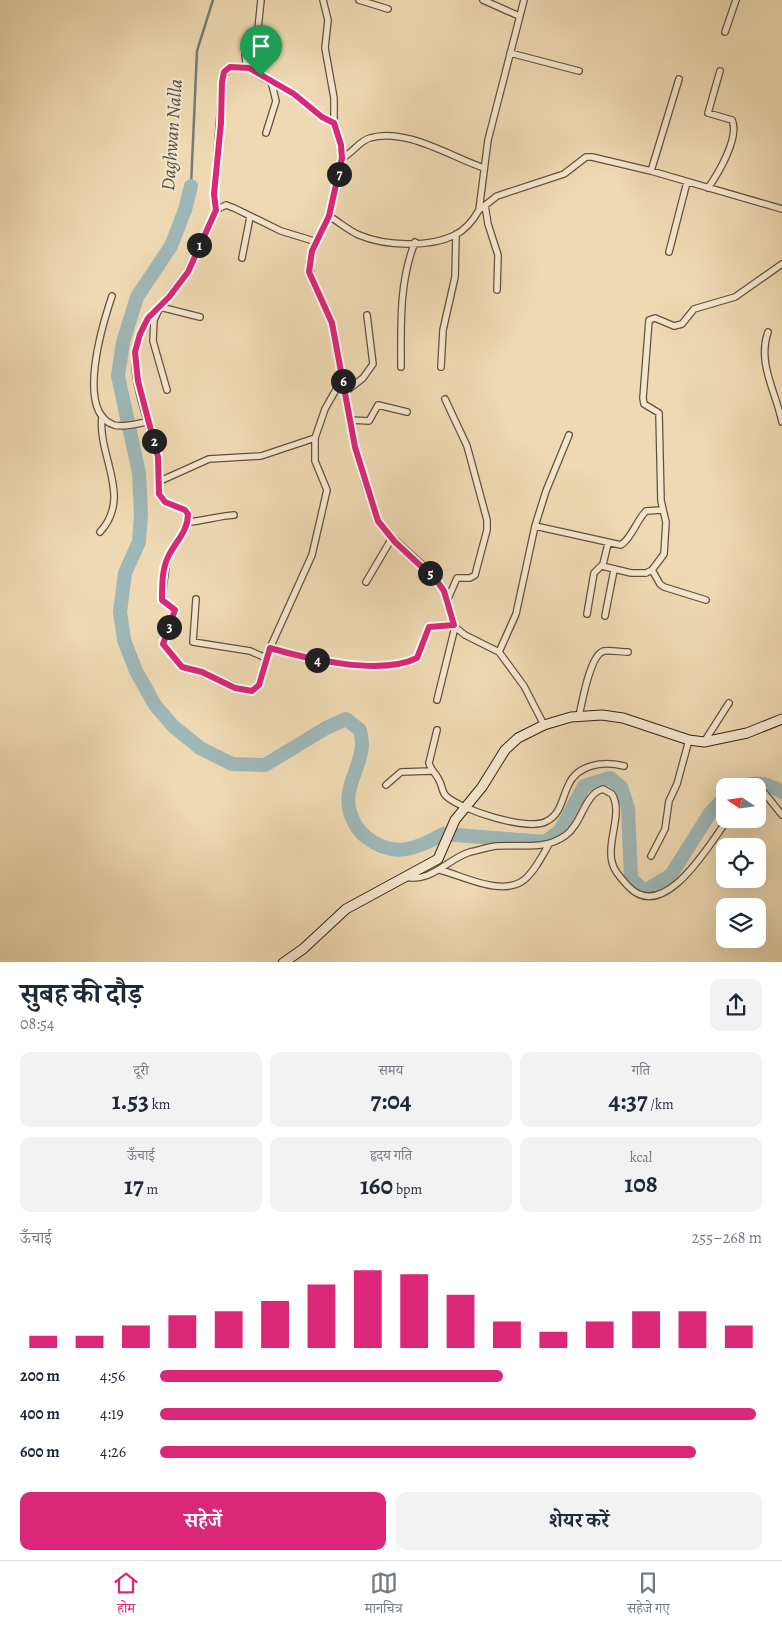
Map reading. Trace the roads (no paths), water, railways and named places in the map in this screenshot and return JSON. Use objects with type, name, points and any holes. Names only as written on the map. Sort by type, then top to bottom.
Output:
[{"type":"main road","points":[[283,962],[303,949],[346,909],[438,859],[455,820],[482,787],[510,744],[544,724],[579,716],[623,718],[689,740],[704,742],[747,733],[782,719]]},
{"type":"street","points":[[249,68],[244,58],[258,29],[261,0]]},
{"type":"street","points":[[323,0],[328,20],[325,48],[334,98],[334,123],[341,145],[342,158],[329,216],[310,257],[309,272],[332,323],[355,447],[378,521],[392,538],[437,581],[447,601],[454,626],[437,700]]},
{"type":"street","points":[[358,0],[388,9]]},
{"type":"street","points":[[483,0],[519,16]]},
{"type":"street","points":[[497,290],[498,255],[482,208],[484,168],[488,140],[524,0]]},
{"type":"street","points":[[725,32],[736,0]]},
{"type":"street","points":[[510,53],[579,71]]},
{"type":"street","points":[[334,123],[322,117],[294,94],[249,68],[230,67],[223,76],[214,194],[216,210],[188,272],[160,307],[148,318],[140,334],[135,352],[136,374],[158,457],[159,494],[162,499],[188,512],[188,522],[169,554],[164,568],[162,600],[175,610],[163,644],[182,667],[202,672],[242,690],[252,691],[257,688],[270,648],[312,556],[327,487],[315,461],[315,438],[325,409],[342,380]]},
{"type":"street","points":[[708,188],[723,165],[734,127],[732,120],[708,113],[720,71]]},
{"type":"street","points":[[651,171],[679,79]]},
{"type":"street","points":[[266,133],[276,101],[271,81]]},
{"type":"street","points":[[342,158],[352,153],[368,138],[403,136],[484,168]]},
{"type":"street","points":[[329,216],[365,238],[385,242],[436,240],[456,234],[497,196],[564,174],[586,157],[651,171],[782,209]]},
{"type":"street","points":[[669,252],[687,182]]},
{"type":"street","points":[[216,210],[226,205],[281,231],[317,242]]},
{"type":"street","points":[[242,258],[250,217]]},
{"type":"street","points":[[441,367],[443,330],[455,277],[456,234]]},
{"type":"street","points":[[400,367],[405,274],[415,242]]},
{"type":"street","points":[[602,566],[639,574],[652,570],[664,554],[666,522],[662,510],[659,413],[644,404],[643,398],[649,320],[655,318],[674,326],[682,324],[694,309],[735,297],[782,264]]},
{"type":"street","points":[[100,532],[106,526],[112,512],[116,490],[101,433],[102,416],[96,400],[95,369],[103,324],[112,296]]},
{"type":"street","points":[[160,307],[200,317]]},
{"type":"street","points":[[160,307],[154,320],[152,340],[167,390]]},
{"type":"street","points":[[345,392],[363,378],[373,364],[368,315]]},
{"type":"street","points":[[768,332],[764,348],[764,364],[782,422]]},
{"type":"street","points":[[445,399],[467,446],[488,524],[475,574],[470,578],[460,577],[455,579],[447,601]]},
{"type":"street","points":[[351,420],[369,421],[378,405],[407,412]]},
{"type":"street","points":[[102,416],[112,424],[121,426],[148,422]]},
{"type":"street","points":[[499,652],[516,614],[535,526],[548,484],[569,435]]},
{"type":"street","points":[[160,481],[209,459],[261,456],[315,438]]},
{"type":"street","points":[[535,526],[608,544],[623,544],[637,520],[646,511],[662,510]]},
{"type":"street","points":[[188,522],[206,520],[217,516],[234,515]]},
{"type":"street","points":[[366,582],[392,538]]},
{"type":"street","points":[[587,614],[594,573],[602,566],[608,544]]},
{"type":"street","points":[[604,616],[614,570]]},
{"type":"street","points":[[652,570],[660,584],[664,587],[706,600]]},
{"type":"street","points":[[196,599],[193,642],[250,651],[266,658]]},
{"type":"street","points":[[270,648],[316,660],[376,666],[401,664],[417,658],[429,627],[454,626],[464,635],[499,652],[524,686],[544,724]]},
{"type":"street","points":[[579,716],[586,684],[599,654],[605,651],[628,652]]},
{"type":"street","points":[[704,742],[729,703]]},
{"type":"street","points":[[438,730],[429,758],[431,771],[438,778],[446,796],[464,807],[518,823],[541,824],[554,816],[564,800],[568,784],[582,769],[601,763],[624,766]]},
{"type":"street","points":[[651,856],[665,829],[669,801],[677,784],[689,740]]},
{"type":"street","points":[[386,785],[401,772],[431,771]]},
{"type":"street","points":[[403,877],[418,878],[440,870],[464,854],[494,846],[528,847],[549,844],[573,830],[594,793],[604,789],[609,791],[615,798],[616,804],[611,854],[612,866],[633,892],[644,896],[655,896],[663,893],[690,871],[721,828]]},
{"type":"street","points":[[766,795],[782,815]]},
{"type":"street","points":[[440,870],[487,886],[518,883],[532,872],[549,844]]},
{"type":"waterway","name":"Daghwan Nalla","points":[[191,186],[197,51],[213,0]]},
{"type":"waterway","name":"Daghwan Nalla","points":[[191,186],[185,210],[171,246],[137,297],[123,342],[118,376],[139,473],[141,514],[139,542],[125,573],[120,612],[124,640],[136,671],[155,705],[173,726],[200,748],[232,764],[265,765],[326,728],[346,719],[360,730],[362,743],[359,761],[349,792],[348,800],[351,816],[366,837],[385,848],[413,848],[443,834],[545,842],[560,831],[584,786],[610,778],[621,787],[628,808],[631,879],[645,891],[671,875],[716,807]]},
{"type":"waterway","name":"Daghwan Nalla","points":[[766,785],[782,792]]}]
